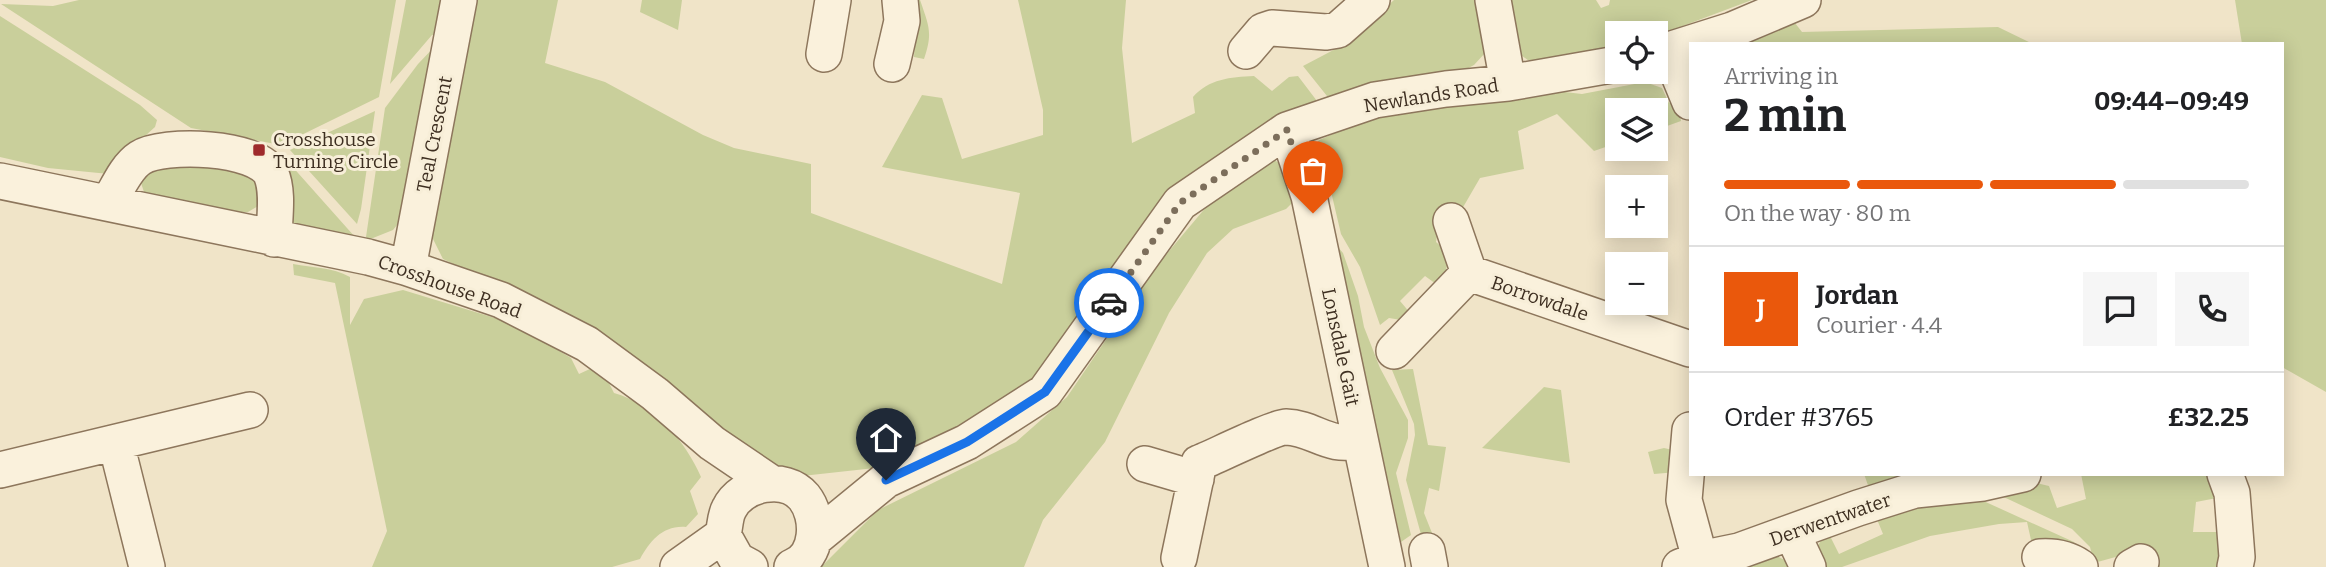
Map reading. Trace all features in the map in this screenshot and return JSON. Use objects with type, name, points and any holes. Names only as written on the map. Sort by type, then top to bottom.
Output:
[{"type":"street","name":"Teal Crescent","points":[[408,268],[459,0]]},
{"type":"street","points":[[824,54],[833,0]]},
{"type":"street","points":[[892,64],[902,21],[900,0]]},
{"type":"street","points":[[1245,51],[1263,31],[1338,30],[1373,0]]},
{"type":"street","points":[[1493,0],[1508,83]]},
{"type":"street","points":[[1694,42],[1732,30],[1803,0]]},
{"type":"street","points":[[1668,50],[1689,44]]},
{"type":"street","points":[[1668,63],[1689,100]]},
{"type":"street","name":"Newlands Road","points":[[792,567],[808,554],[814,539],[886,480],[967,442],[1045,392],[1180,203],[1287,130],[1375,100],[1508,83],[1605,66]]},
{"type":"street","name":"Lonsdale Gait","points":[[1287,130],[1309,196],[1387,567]]},
{"type":"street","points":[[109,202],[133,165],[141,158],[156,152],[186,148],[223,151],[257,162],[271,173],[274,239]]},
{"type":"street","name":"Crosshouse Road","points":[[0,181],[360,255],[408,268],[501,300],[587,344],[655,394],[712,443],[771,484],[787,486],[803,496]]},
{"type":"street","name":"Borrowdale","points":[[1451,221],[1469,273]]},
{"type":"street","name":"Borrowdale","points":[[1469,273],[1689,349]]},
{"type":"street","name":"Borrowdale","points":[[1394,351],[1469,273]]},
{"type":"street","points":[[0,470],[250,410]]},
{"type":"street","points":[[1179,558],[1199,463],[1283,427],[1302,430],[1339,444],[1360,440]]},
{"type":"street","points":[[1689,442],[1684,500],[1690,563]]},
{"type":"street","points":[[116,443],[147,567]]},
{"type":"street","points":[[705,549],[712,443]]},
{"type":"street","points":[[1145,464],[1196,479]]},
{"type":"street","name":"Derwentwater","points":[[1690,563],[1739,551],[1915,490],[2014,476]]},
{"type":"street","points":[[2226,476],[2232,493],[2237,557],[2235,567]]},
{"type":"street","name":"Newlands Road","points":[[803,496],[886,480]]},
{"type":"street","points":[[705,549],[738,496],[751,487],[771,484]]},
{"type":"street","points":[[803,496],[815,523],[814,539]]},
{"type":"street","points":[[1792,533],[1808,567]]},
{"type":"street","points":[[705,549],[750,567]]},
{"type":"street","points":[[2040,557],[2053,556],[2070,560],[2080,567]]},
{"type":"green space","points":[[79,0],[396,0],[379,97],[281,145],[191,128],[1,4],[53,6]]},
{"type":"green space","points":[[406,0],[445,0],[440,34],[432,35],[390,84]]},
{"type":"green space","points":[[476,0],[558,0],[545,63],[605,82],[703,135],[734,148],[811,164],[811,213],[1002,284],[1020,193],[882,167],[922,95],[942,98],[962,159],[1043,135],[1043,110],[1018,0],[1126,0],[1122,48],[1132,143],[1195,113],[1193,97],[1206,86],[1228,78],[1254,76],[1272,91],[1289,77],[1298,76],[1317,101],[1237,146],[1030,386],[978,427],[875,468],[802,476],[746,452],[612,341],[443,259],[429,231]]},
{"type":"green space","points":[[642,0],[682,0],[678,30],[640,12]]},
{"type":"green space","points":[[912,0],[920,0],[928,23],[929,36],[924,59],[914,57],[916,19]]},
{"type":"green space","points":[[1394,0],[1478,0],[1485,53],[1474,65],[1457,74],[1331,101],[1303,66],[1343,45]]},
{"type":"green space","points":[[1503,0],[1596,0],[1601,8],[1609,5],[1610,0],[1752,0],[1668,32],[1668,21],[1605,21],[1605,50],[1532,63],[1521,55]]},
{"type":"green space","points":[[2235,0],[2326,0],[2326,392],[2284,368],[2284,42],[2242,42]]},
{"type":"green space","points":[[0,16],[140,105],[157,120],[155,127],[124,155],[109,174],[48,168],[0,157]]},
{"type":"green space","points":[[1795,23],[1802,32],[1998,27],[2029,42],[1737,42]]},
{"type":"green space","points":[[439,42],[401,220],[393,230],[368,240],[366,237],[385,108],[418,64]]},
{"type":"green space","points":[[1634,84],[1651,84],[1662,88],[1667,98],[1605,98],[1605,147],[1594,151],[1557,114],[1518,131],[1524,169],[1480,178],[1462,209],[1440,216],[1436,242],[1449,253],[1443,289],[1425,276],[1400,301],[1411,314],[1407,321],[1389,318],[1380,325],[1360,267],[1341,234],[1329,183],[1314,148],[1319,140],[1338,132],[1340,123],[1406,106],[1556,91],[1582,94]]},
{"type":"green space","points":[[1668,101],[1669,103],[1677,101],[1681,121],[1668,126]]},
{"type":"green space","points":[[375,111],[361,209],[357,224],[290,150]]},
{"type":"green space","points":[[266,153],[282,155],[355,237],[292,225]]},
{"type":"green space","points":[[171,158],[218,160],[254,177],[260,196],[258,206],[248,212],[236,212],[145,195],[141,183],[149,172]]},
{"type":"green space","points":[[1274,160],[1285,166],[1296,199],[1286,209],[1233,229],[1207,253],[1169,313],[1105,442],[1043,520],[1024,567],[821,567],[878,510],[1016,442],[1067,397],[1154,269],[1207,206]]},
{"type":"green space","points":[[1337,246],[1343,253],[1358,296],[1364,327],[1380,368],[1408,420],[1408,438],[1396,473],[1411,535],[1401,542]]},
{"type":"green space","points":[[293,264],[329,270],[350,277],[350,325],[364,299],[403,290],[495,318],[526,331],[571,358],[579,374],[592,368],[605,375],[614,393],[628,398],[654,415],[677,437],[686,450],[701,477],[690,491],[698,514],[686,527],[671,529],[658,536],[640,559],[612,567],[372,567],[387,531],[335,283],[294,275]]},
{"type":"green space","points":[[1413,369],[1428,445],[1446,447],[1439,491],[1429,488],[1424,513],[1436,543],[1422,538],[1406,480],[1415,435],[1414,424],[1392,370]]},
{"type":"green space","points":[[1544,387],[1561,390],[1570,463],[1482,448]]},
{"type":"green space","points":[[1664,448],[1677,451],[1677,472],[1654,474],[1648,452]]},
{"type":"green space","points":[[1865,476],[1930,476],[1870,491]]},
{"type":"green space","points":[[2081,476],[2216,476],[2222,497],[2196,502],[2193,532],[2224,532],[2225,567],[2151,567],[2137,551],[2094,563],[2090,547],[2072,529],[1993,492],[2032,482],[2049,486],[2057,508],[2086,499]]},
{"type":"green space","points":[[1968,494],[2074,542],[2078,548],[2031,540],[2027,522],[1999,524],[1930,536],[1842,567],[1821,567],[1817,548],[1824,534],[1828,532],[1839,554],[1883,534],[1874,512]]},
{"type":"green space","points":[[1772,553],[1786,561],[1790,567],[1740,567]]},
{"type":"way so far","points":[[1109,303],[1180,203],[1287,130],[1313,213]]},
{"type":"place","name":"Crosshouse Turning Circle","points":[[259,150]]},
{"type":"route","points":[[886,480],[967,442],[1045,392],[1109,303]]}]
